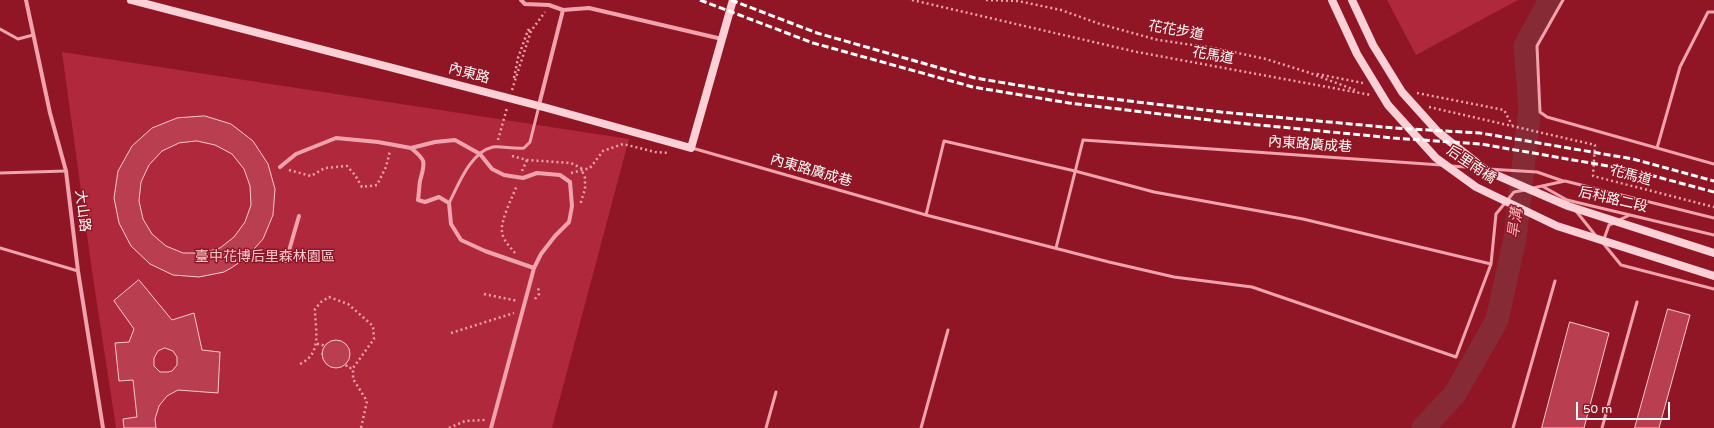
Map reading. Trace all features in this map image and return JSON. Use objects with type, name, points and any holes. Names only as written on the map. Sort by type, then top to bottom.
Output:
[{"type":"street","name":"大山路","points":[[26,0],[66,171],[78,271],[103,428]]},
{"type":"street","name":"內東路","points":[[131,0],[539,106],[691,148]]},
{"type":"street","points":[[521,0],[525,4],[549,5],[563,10],[589,8],[722,40]]},
{"type":"street","points":[[691,148],[733,0]]},
{"type":"street","name":"后里南橋","points":[[1332,0],[1357,54],[1388,105],[1436,158],[1476,187],[1558,226],[1714,276]]},
{"type":"street","name":"后里南橋","points":[[1352,0],[1373,45],[1402,92],[1438,132],[1488,171],[1568,206],[1714,253]]},
{"type":"street","points":[[539,106],[563,10]]},
{"type":"street","points":[[280,167],[296,154],[336,138],[391,144],[411,148],[435,142],[455,140],[480,154],[492,169],[504,175],[523,178],[537,172],[560,175],[570,182],[572,206],[569,222],[555,236],[541,254],[534,268],[491,428]]},
{"type":"street","points":[[411,148],[423,158],[425,166],[420,182],[418,200],[425,202],[439,197],[449,204],[451,224],[461,240],[485,252],[534,268]]},
{"type":"street","points":[[286,262],[299,216]]},
{"type":"lane","points":[[1563,0],[1537,46],[1540,112],[1547,117],[1714,164]]},
{"type":"lane","points":[[1657,148],[1680,67],[1708,12],[1714,12]]},
{"type":"lane","points":[[0,29],[18,39],[33,35]]},
{"type":"lane","points":[[449,204],[468,166],[480,154],[493,147],[524,148],[530,142],[539,106]]},
{"type":"lane","name":"內東路廣成巷","points":[[691,148],[926,215],[1056,248],[1083,140],[1537,172],[1565,181]]},
{"type":"lane","points":[[926,215],[944,141],[1075,171],[1154,192],[1303,219],[1491,264]]},
{"type":"lane","points":[[0,173],[66,171]]},
{"type":"lane","points":[[1056,248],[1174,277],[1252,287],[1456,357],[1491,264],[1496,214],[1514,192],[1565,181],[1714,218]]},
{"type":"lane","points":[[1542,186],[1567,200]]},
{"type":"lane","name":"后科路二段","points":[[1567,200],[1714,235]]},
{"type":"lane","name":"后科路二段","points":[[1567,200],[1621,265],[1714,289]]},
{"type":"lane","points":[[1603,243],[1609,225],[1630,215]]},
{"type":"lane","points":[[0,248],[78,271]]},
{"type":"lane","points":[[1513,428],[1556,281]]},
{"type":"lane","points":[[1602,428],[1637,302]]},
{"type":"lane","points":[[921,428],[948,330]]},
{"type":"lane","points":[[766,428],[776,392]]},
{"type":"path","name":"花馬道","points":[[912,0],[1137,52],[1376,96]]},
{"type":"path","name":"花花步道","points":[[986,0],[1018,1],[1061,10],[1100,24],[1158,40],[1214,48],[1266,59],[1310,73],[1361,93]]},
{"type":"path","points":[[513,83],[518,58],[528,30],[531,31]]},
{"type":"path","name":"花馬道","points":[[1421,106],[1512,125],[1595,145],[1593,176],[1714,208]]},
{"type":"path","points":[[280,167],[311,176],[325,168],[347,166],[355,175],[362,187],[377,185],[386,167],[391,144]]},
{"type":"path","points":[[560,175],[590,168],[603,151],[623,144],[654,152],[670,154]]},
{"type":"path","points":[[484,294],[525,302]]},
{"type":"path","points":[[300,364],[308,360],[317,344],[315,309],[321,302],[329,297],[348,304],[373,326],[374,339],[353,368],[353,379],[367,401],[361,428]]},
{"type":"path","points":[[317,344],[324,346]]},
{"type":"path","points":[[346,364],[348,368],[353,368]]},
{"type":"path","points":[[449,428],[465,421],[494,419]]},
{"type":"green space","points":[[1387,0],[1518,0],[1416,55]]},
{"type":"green space","name":"臺中花博后里森林園區","points":[[62,52],[629,139],[552,428],[116,428],[92,271]]},
{"type":"building","points":[[205,116],[231,124],[253,141],[268,164],[275,189],[273,215],[263,239],[246,258],[224,272],[199,277],[173,275],[150,264],[131,246],[119,223],[114,198],[118,171],[132,146],[152,128],[177,118]],"holes":[[[197,141],[215,145],[232,154],[244,169],[250,186],[251,205],[245,222],[234,237],[220,248],[202,253],[183,253],[166,246],[152,234],[143,219],[139,201],[141,182],[149,165],[162,151],[179,143]]]},
{"type":"building","points":[[139,280],[172,320],[194,313],[202,350],[220,352],[218,393],[178,390],[167,396],[159,406],[155,419],[156,428],[124,428],[123,419],[137,417],[133,380],[119,381],[115,343],[129,342],[134,329],[114,301]],"holes":[[[165,348],[173,351],[177,357],[177,365],[172,371],[160,372],[154,366],[154,358],[158,351]]]},
{"type":"building","points":[[1668,309],[1690,315],[1659,428],[1635,428]]},
{"type":"building","points":[[1570,322],[1609,333],[1584,428],[1542,428]]},
{"type":"building","points":[[336,340],[346,344],[350,354],[346,364],[336,368],[326,364],[322,354],[326,344]]},
{"type":"waterway","name":"旱溝","points":[[1423,428],[1455,394],[1497,320],[1515,238],[1530,108],[1525,46],[1550,0]]},
{"type":"railway","points":[[700,0],[813,43],[973,87],[1069,103],[1218,121],[1393,138],[1481,144],[1631,170],[1714,192]]},
{"type":"railway","points":[[731,0],[817,33],[975,78],[1071,94],[1221,112],[1394,128],[1480,133],[1633,159],[1714,181]]}]
